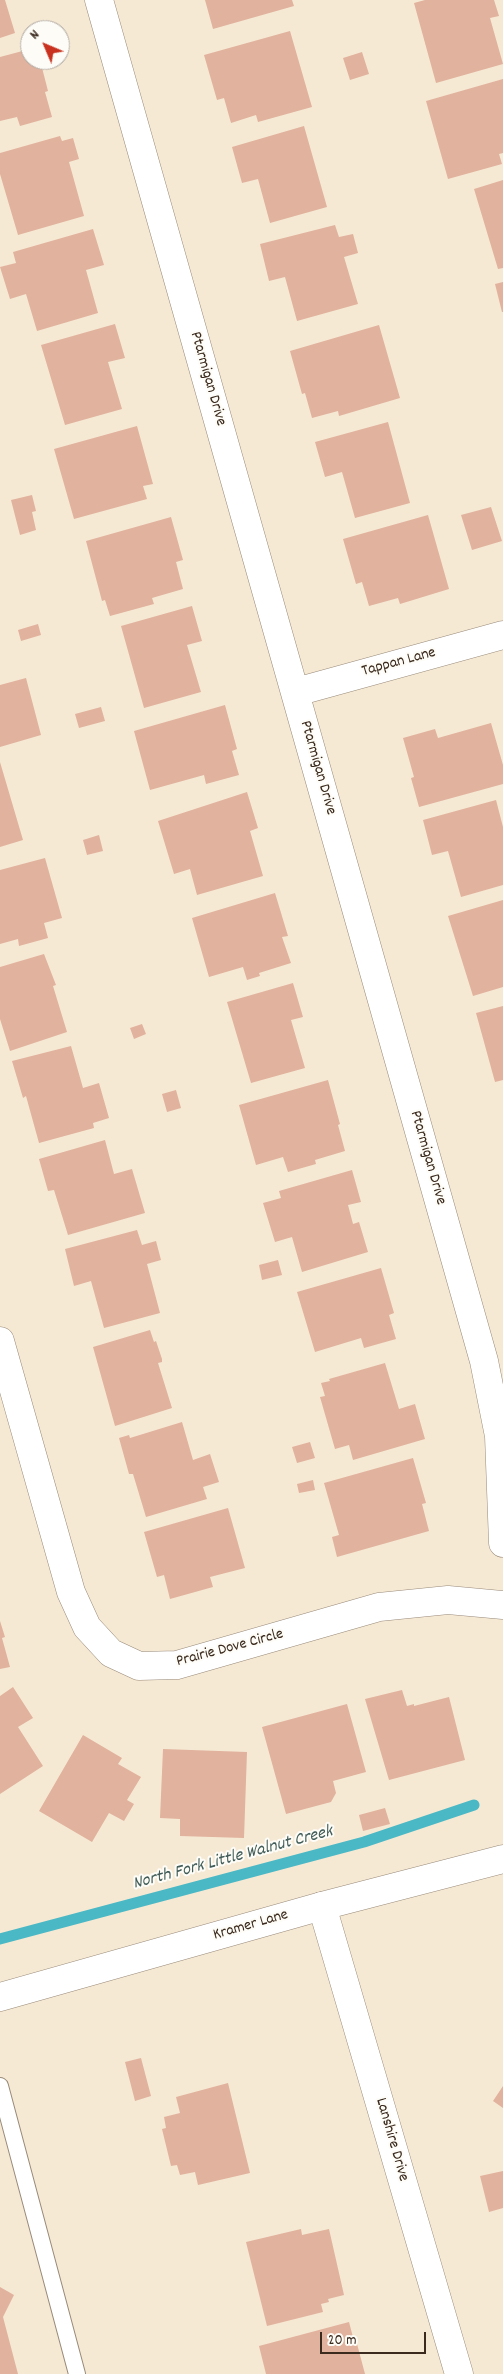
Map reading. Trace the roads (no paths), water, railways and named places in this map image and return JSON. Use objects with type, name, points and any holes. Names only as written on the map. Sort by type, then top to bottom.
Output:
[{"type":"street","name":"Ptarmigan Drive","points":[[99,0],[484,1360],[499,1436],[503,1543]]},
{"type":"street","name":"Tappan Lane","points":[[296,692],[503,635]]},
{"type":"street","name":"Prairie Dove Circle","points":[[0,1341],[71,1592],[87,1627],[110,1652],[140,1666],[177,1665],[380,1607],[448,1600],[503,1605]]},
{"type":"street","name":"Kramer Lane","points":[[0,1997],[322,1906],[503,1859]]},
{"type":"street","name":"Lanshire Drive","points":[[322,1906],[459,2374]]},
{"type":"lane","points":[[0,2086],[6,2135],[77,2374]]},
{"type":"waterway","name":"North Fork Little Walnut Creek","points":[[0,1939],[364,1842],[474,1805]]}]
